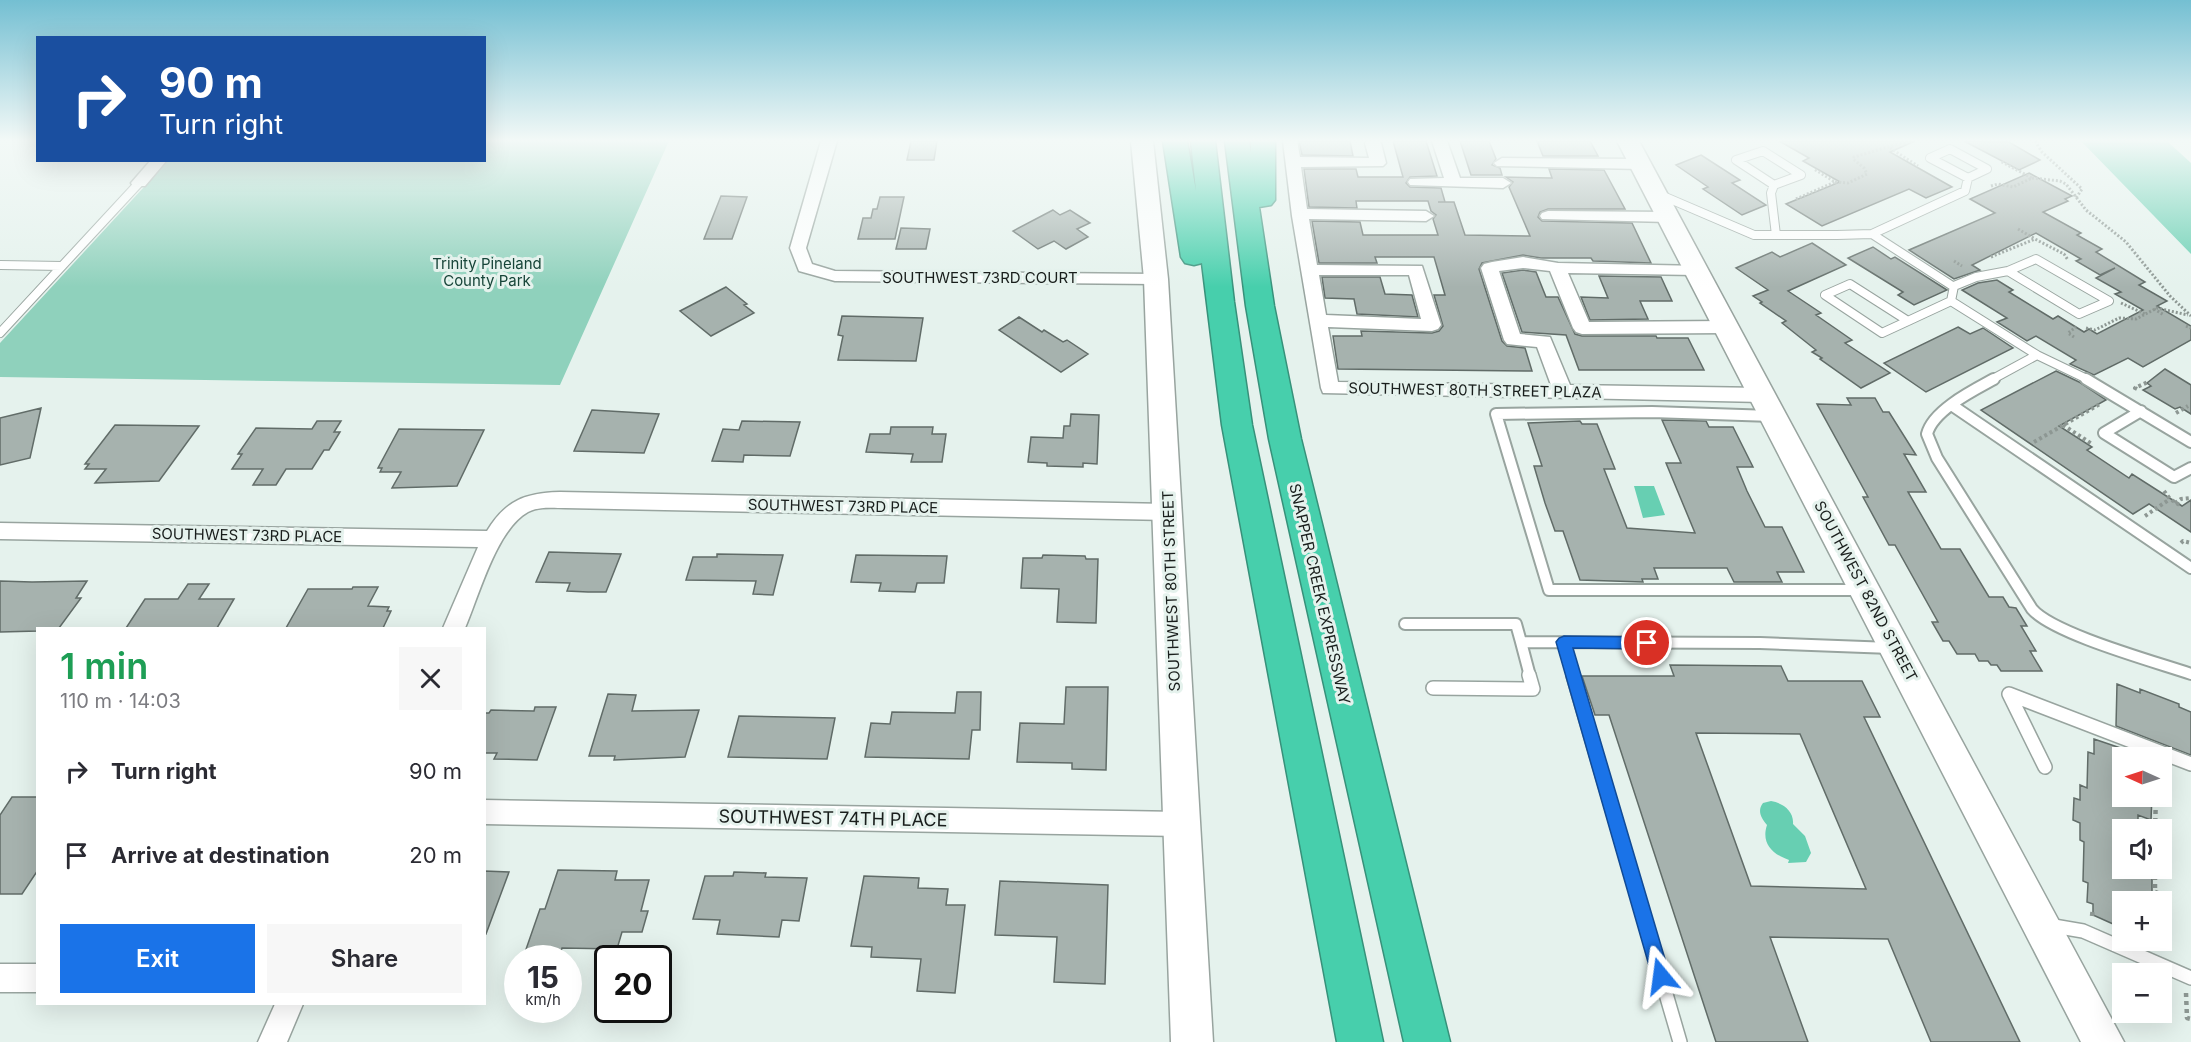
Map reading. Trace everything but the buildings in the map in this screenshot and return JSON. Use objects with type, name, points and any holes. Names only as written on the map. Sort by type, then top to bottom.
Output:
[{"type":"highway","points":[[1183,190],[1213,369],[1233,398]]},
{"type":"highway","points":[[1208,190],[1233,398],[1360,1042]]},
{"type":"highway","name":"SNAPPER CREEK EXPRESSWAY","points":[[1244,190],[1260,306],[1297,497],[1427,1042]]},
{"type":"highway","points":[[1260,306],[1262,190]]},
{"type":"street","name":"SOUTHWEST 73RD COURT","points":[[814,190],[798,242],[799,255],[805,267],[816,272],[835,276],[1156,279]]},
{"type":"street","name":"SOUTHWEST 80TH STREET","points":[[1147,190],[1156,279],[1192,1042]]},
{"type":"street","name":"SOUTHWEST 80TH STREET PLAZA","points":[[1297,190],[1330,388],[1563,391],[1768,405]]},
{"type":"street","name":"SOUTHWEST 82ND STREET","points":[[1654,190],[2103,1042]]},
{"type":"street","points":[[1548,216],[1662,205]]},
{"type":"street","points":[[1300,214],[1426,216]]},
{"type":"street","points":[[1563,391],[1544,341],[1513,340],[1490,268],[1521,263],[1557,268],[1696,270]]},
{"type":"street","points":[[1557,268],[1582,328],[1726,327]]},
{"type":"street","points":[[1309,270],[1416,270],[1431,325],[1319,321]]},
{"type":"street","name":"SOUTHWEST 73RD PLACE","points":[[0,531],[493,539],[505,520],[519,507],[541,501],[566,500],[1168,512]]},
{"type":"street","points":[[454,627],[493,539]]},
{"type":"street","name":"SOUTHWEST 74TH PLACE","points":[[486,812],[1181,824]]},
{"type":"street","points":[[0,978],[36,978]]},
{"type":"street","points":[[272,1042],[289,1005]]},
{"type":"lane","points":[[0,333],[133,190]]},
{"type":"lane","points":[[1772,190],[1776,235]]},
{"type":"lane","points":[[1662,205],[1754,235],[1872,234],[1966,190]]},
{"type":"lane","points":[[1872,234],[1954,286]]},
{"type":"lane","points":[[1954,286],[1976,277],[2008,272],[2036,259],[2109,301],[2079,314],[2008,272]]},
{"type":"lane","points":[[0,265],[62,266]]},
{"type":"lane","points":[[1908,321],[1850,284],[1825,295],[1882,333],[1908,321],[1951,301]]},
{"type":"lane","points":[[1951,301],[1954,286]]},
{"type":"lane","points":[[1951,301],[2037,355],[2072,370],[2191,442]]},
{"type":"lane","points":[[2037,355],[1961,397],[1931,423],[1927,429],[1928,440],[2039,617],[2060,628],[2191,674]]},
{"type":"lane","points":[[1768,405],[1652,412],[1496,414],[1549,590],[1783,588],[1866,590]]},
{"type":"lane","points":[[1953,406],[2186,564],[2191,574]]},
{"type":"lane","points":[[2141,411],[2104,433],[2174,477],[2191,468]]},
{"type":"lane","points":[[1405,624],[1516,624],[1533,689],[1433,688]]},
{"type":"lane","points":[[1521,642],[1809,645],[1898,649]]},
{"type":"lane","points":[[1564,642],[1680,1042]]},
{"type":"lane","points":[[2045,767],[2009,694],[2191,764]]},
{"type":"lane","points":[[2042,924],[2083,931],[2191,978]]},
{"type":"path","points":[[2071,190],[2086,210],[2126,242],[2170,296],[2191,316]]},
{"type":"path","points":[[2076,198],[2082,190]]},
{"type":"path","points":[[2018,229],[2035,239]]},
{"type":"path","points":[[2074,337],[2068,333],[2077,326],[2095,330],[2119,318],[2136,319],[2153,309],[2166,308],[2191,316]]},
{"type":"path","points":[[2153,309],[2163,315]]},
{"type":"path","points":[[2186,326],[2191,328]]},
{"type":"path","points":[[2145,394],[2135,388],[2148,382]]},
{"type":"path","points":[[2030,444],[2108,400]]},
{"type":"path","points":[[2183,417],[2176,412],[2188,406]]},
{"type":"path","points":[[2145,516],[2173,501],[2191,498]]},
{"type":"path","points":[[2180,499],[2186,503]]},
{"type":"path","points":[[2183,541],[2191,543]]},
{"type":"path","points":[[2186,992],[2187,1018],[2191,1019]]},
{"type":"green space","name":"Trinity Pineland County Park","points":[[142,190],[647,190],[560,385],[0,377],[0,343]]},
{"type":"shaded area","points":[[2128,190],[2191,190],[2191,254]]},
{"type":"shaded area","points":[[1634,486],[1654,486],[1665,515],[1643,518]]},
{"type":"shaded area","points":[[1771,801],[1787,808],[1792,815],[1793,824],[1805,836],[1811,853],[1806,862],[1788,863],[1789,860],[1778,855],[1769,847],[1766,837],[1767,825],[1760,812],[1763,803]]},
{"type":"route","points":[[1647,643],[1564,642],[1661,976]]}]
